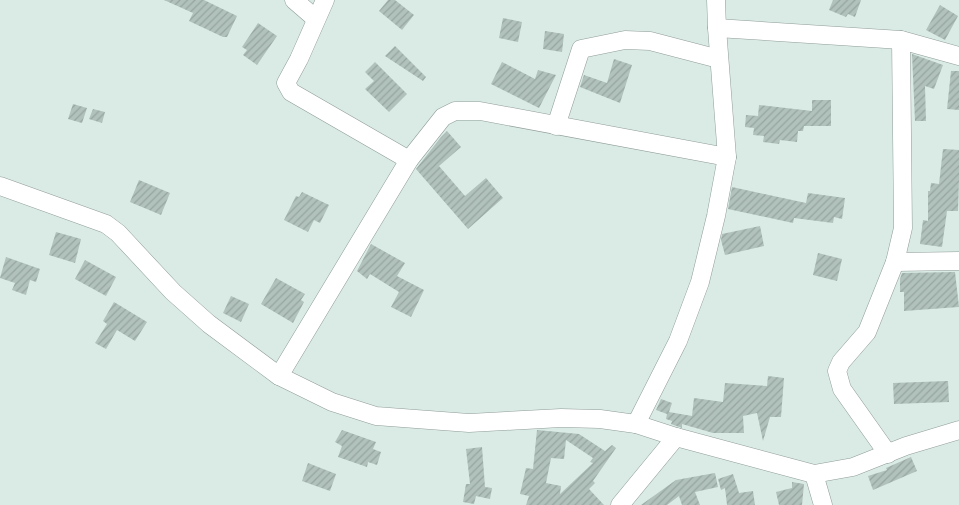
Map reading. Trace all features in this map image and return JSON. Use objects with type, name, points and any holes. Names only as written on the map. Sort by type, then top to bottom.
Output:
[{"type":"street","points":[[294,0],[316,19]]},
{"type":"street","points":[[325,0],[286,84],[291,92],[409,160]]},
{"type":"street","points":[[636,424],[678,341],[700,282],[716,216],[727,158],[716,28],[716,0]]},
{"type":"street","points":[[716,28],[901,40],[959,56]]},
{"type":"street","points":[[556,126],[581,49],[625,40],[650,41],[720,59]]},
{"type":"street","points":[[888,454],[842,389],[837,371],[841,362],[867,332],[895,262],[903,228],[901,40]]},
{"type":"street","points":[[279,376],[409,160],[443,117],[455,111],[480,112],[727,158]]},
{"type":"street","points":[[0,186],[106,224],[118,233],[173,292],[209,324],[279,376],[332,402],[376,416],[469,423],[561,418],[600,419],[636,424],[676,437],[814,474],[853,468],[906,446],[959,430]]},
{"type":"street","points":[[895,262],[959,261]]},
{"type":"street","points":[[623,504],[676,437]]},
{"type":"street","points":[[814,474],[823,505]]},
{"type":"building","points":[[164,0],[204,0],[237,16],[227,37],[223,37],[189,21],[193,13]]},
{"type":"building","points":[[388,0],[395,0],[414,15],[402,30],[379,11]]},
{"type":"building","points":[[833,0],[861,0],[855,17],[848,14],[846,17],[829,10]]},
{"type":"building","points":[[940,5],[958,16],[945,40],[926,30]]},
{"type":"building","points":[[503,18],[522,22],[518,42],[499,38]]},
{"type":"building","points":[[258,23],[277,36],[257,65],[243,55],[247,50],[242,47]]},
{"type":"building","points":[[545,31],[564,34],[562,52],[543,49]]},
{"type":"building","points":[[395,46],[426,77],[423,81],[385,56]]},
{"type":"building","points":[[912,54],[943,65],[934,89],[925,86],[926,121],[915,121]]},
{"type":"building","points":[[614,59],[632,65],[620,103],[580,87],[584,75],[607,83]]},
{"type":"building","points":[[375,62],[407,94],[389,112],[365,89],[374,81],[365,72]]},
{"type":"building","points":[[502,62],[535,79],[538,70],[556,75],[539,108],[491,84]]},
{"type":"building","points":[[951,71],[959,71],[959,110],[947,109]]},
{"type":"building","points":[[812,100],[831,100],[831,126],[804,126],[803,131],[798,131],[797,142],[780,140],[779,144],[763,142],[764,136],[753,135],[754,128],[745,127],[746,115],[758,116],[759,105],[812,111]]},
{"type":"building","points":[[73,104],[87,108],[82,123],[68,119]]},
{"type":"building","points":[[93,109],[105,112],[102,123],[89,119]]},
{"type":"building","points":[[447,131],[461,147],[439,166],[465,196],[486,178],[503,198],[468,229],[416,169]]},
{"type":"building","points":[[943,149],[959,150],[959,180],[958,211],[947,211],[942,247],[920,244],[923,220],[928,221],[928,191],[930,191],[931,183],[939,184]]},
{"type":"building","points":[[139,180],[170,193],[161,215],[130,202]]},
{"type":"building","points":[[732,187],[806,203],[808,193],[845,198],[842,219],[834,217],[833,223],[794,218],[793,223],[728,209]]},
{"type":"building","points":[[302,192],[329,205],[320,223],[314,220],[308,232],[284,220],[296,196],[299,197]]},
{"type":"building","points":[[760,226],[764,246],[725,255],[721,240],[722,234]]},
{"type":"building","points":[[56,232],[81,239],[75,263],[49,255]]},
{"type":"building","points":[[371,244],[405,263],[397,276],[424,290],[411,317],[391,307],[399,292],[370,274],[367,279],[357,271]]},
{"type":"building","points":[[818,253],[842,259],[837,281],[813,275]]},
{"type":"building","points":[[6,257],[40,269],[36,282],[30,280],[26,295],[12,290],[15,283],[0,278]]},
{"type":"building","points":[[85,260],[116,277],[106,296],[75,279]]},
{"type":"building","points":[[955,272],[959,307],[904,311],[904,292],[900,292],[902,273]]},
{"type":"building","points":[[276,278],[305,294],[301,300],[304,302],[293,323],[261,304]]},
{"type":"building","points":[[231,296],[249,304],[241,322],[223,313]]},
{"type":"building","points":[[114,302],[147,322],[135,341],[117,330],[106,349],[95,343],[107,324],[103,321]]},
{"type":"building","points":[[768,376],[784,378],[781,417],[770,417],[763,441],[757,413],[743,416],[744,433],[713,433],[682,424],[682,428],[671,424],[672,421],[666,419],[667,414],[656,410],[661,399],[672,403],[669,412],[692,416],[694,398],[723,402],[725,383],[767,386]]},
{"type":"building","points":[[948,381],[949,402],[894,404],[893,383]]},
{"type":"building","points":[[342,430],[376,442],[373,449],[381,452],[377,465],[368,462],[367,467],[338,457],[342,446],[335,442]]},
{"type":"building","points":[[537,430],[579,434],[605,451],[612,445],[616,448],[593,481],[595,483],[589,489],[604,505],[526,505],[529,496],[520,494],[526,468],[533,469]],"holes":[[[566,440],[593,458],[590,462],[593,463],[560,494],[561,486],[546,483],[551,458],[564,459]]]},
{"type":"building","points":[[482,447],[485,487],[492,488],[490,499],[476,496],[474,504],[463,502],[466,484],[470,484],[466,449]]},
{"type":"building","points":[[911,457],[917,471],[873,490],[868,476],[887,470],[886,468]]},
{"type":"building","points":[[308,463],[336,474],[330,491],[302,481]]},
{"type":"building","points":[[715,473],[718,487],[695,492],[700,505],[682,505],[679,496],[667,505],[641,505],[676,480]]},
{"type":"building","points":[[733,474],[739,493],[753,491],[755,505],[727,505],[725,488],[721,490],[718,479]]},
{"type":"building","points":[[792,482],[804,484],[802,505],[779,505],[776,492],[792,488]]}]
